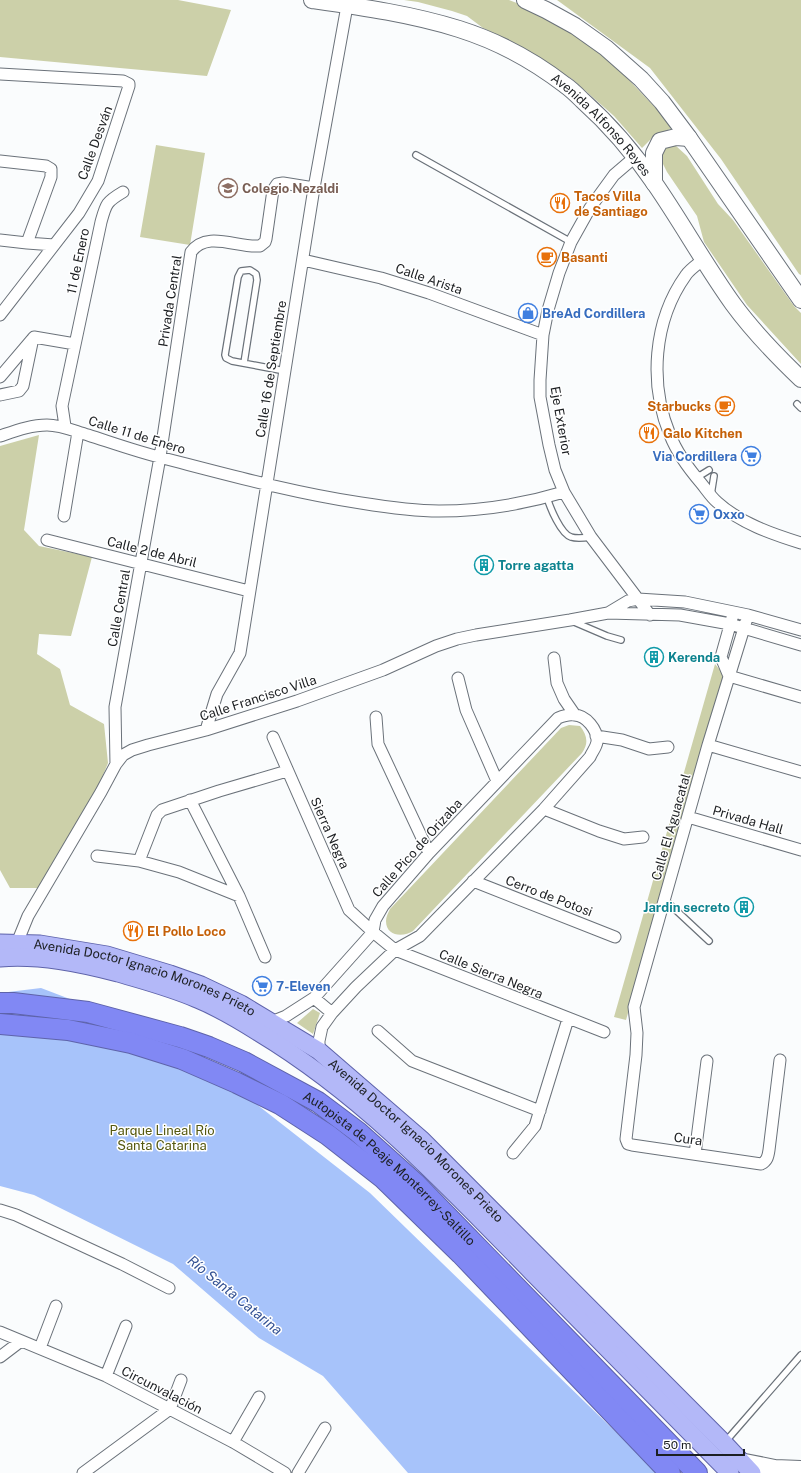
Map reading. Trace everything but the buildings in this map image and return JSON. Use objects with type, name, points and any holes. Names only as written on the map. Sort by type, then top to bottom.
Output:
[{"type":"highway","name":"Autopista de Peaje Monterrey-Saltillo","points":[[0,1003],[13,1003],[88,1012],[187,1040],[209,1047],[244,1062],[318,1102],[358,1132],[416,1184],[697,1473]]},
{"type":"highway","name":"Autopista de Peaje Monterrey-Saltillo","points":[[0,1024],[68,1030],[131,1043],[182,1059],[238,1082],[280,1104],[328,1135],[383,1178],[461,1254],[670,1473]]},
{"type":"main road","name":"Avenida Alfonso Reyes","points":[[312,0],[400,14],[460,30],[499,45],[533,63],[566,85],[603,119],[635,157],[654,183],[734,305],[780,359],[801,379]]},
{"type":"main road","points":[[390,0],[392,7],[400,14]]},
{"type":"main road","points":[[525,0],[575,26],[606,48],[641,79],[662,102],[689,138],[800,297]]},
{"type":"main road","points":[[654,183],[654,153],[660,142],[676,137],[689,138]]},
{"type":"main road","name":"Avenida Doctor Ignacio Morones Prieto","points":[[0,943],[40,944],[107,955],[170,974],[201,985],[241,1004],[318,1051],[422,1140],[724,1443],[735,1467]]},
{"type":"main road","name":"Avenida Doctor Ignacio Morones Prieto","points":[[0,958],[37,957],[66,961],[108,970],[171,989],[200,1000],[235,1018],[292,1053],[356,1101],[409,1148],[735,1467],[752,1473]]},
{"type":"main road","points":[[735,1467],[801,1469]]},
{"type":"street","name":"Calle 16 de Septiembre","points":[[206,730],[217,694],[240,653],[314,188],[347,6]]},
{"type":"street","name":"Calle Desván","points":[[0,74],[124,81],[129,86],[98,181],[79,213],[0,315]]},
{"type":"street","name":"Eje Exterior","points":[[635,157],[614,174],[590,208],[571,242],[559,273],[548,310],[543,335],[540,397],[555,470],[564,492],[591,538],[627,587],[650,615]]},
{"type":"street","points":[[0,161],[46,166],[51,169],[51,177],[27,244]]},
{"type":"street","name":"Privada Central","points":[[160,457],[191,252],[200,244],[209,241],[260,246],[266,239],[273,190],[277,184],[283,183],[314,188]]},
{"type":"street","name":"11 de Enero","points":[[65,426],[62,406],[101,222],[105,209],[110,200],[123,192]]},
{"type":"street","points":[[0,240],[27,244],[54,245]]},
{"type":"street","points":[[704,259],[686,275],[672,300],[665,318],[658,344],[658,387],[662,412],[668,430],[687,466],[717,502],[745,522],[778,536],[801,542]]},
{"type":"street","name":"Calle Arista","points":[[303,260],[381,278],[543,335]]},
{"type":"street","points":[[34,337],[75,344]]},
{"type":"street","points":[[0,377],[34,337]]},
{"type":"street","points":[[0,395],[19,391],[23,386],[34,337]]},
{"type":"street","name":"Calle 11 de Enero","points":[[0,436],[37,426],[65,426],[78,432],[160,457],[267,485],[336,499],[393,508],[438,511],[482,508],[546,497],[564,492]]},
{"type":"street","points":[[64,516],[78,432]]},
{"type":"street","name":"Calle Central","points":[[116,764],[115,707],[160,457]]},
{"type":"street","name":"Calle 2 de Abril","points":[[47,540],[249,591]]},
{"type":"street","name":"Calle Francisco Villa","points":[[608,613],[628,601],[638,599],[685,602],[748,615],[801,630]]},
{"type":"street","points":[[734,612],[721,657],[729,676],[801,697]]},
{"type":"street","name":"Calle Francisco Villa","points":[[18,943],[28,916],[116,764],[123,755],[132,750],[206,730],[297,701],[383,670],[436,646],[457,639],[608,613],[650,615],[680,614],[730,624],[801,645]]},
{"type":"street","name":"Calle El Aguacatal","points":[[627,1127],[636,1055],[637,1033],[634,1007],[708,745],[748,615]]},
{"type":"street","points":[[318,1051],[322,1027],[332,1013],[356,987],[395,950],[420,936],[544,809],[590,757],[597,742],[593,727],[588,721],[575,715],[564,699],[557,683],[554,658]]},
{"type":"street","points":[[458,678],[466,710],[497,781]]},
{"type":"street","name":"Calle Pico de Orizaba","points":[[271,1022],[286,1016],[314,998],[373,932],[375,920],[382,906],[429,853],[558,718],[575,715]]},
{"type":"street","points":[[376,717],[378,744],[429,853]]},
{"type":"street","points":[[596,736],[622,740],[649,749],[668,747]]},
{"type":"street","name":"Sierra Negra","points":[[273,737],[349,910],[373,932]]},
{"type":"street","points":[[708,745],[801,772]]},
{"type":"street","points":[[139,861],[157,815],[168,806],[287,771]]},
{"type":"street","points":[[190,800],[239,896],[265,957]]},
{"type":"street","points":[[544,809],[599,831],[624,839],[643,837]]},
{"type":"street","name":"Privada Hall","points":[[688,817],[801,850]]},
{"type":"street","points":[[97,856],[139,861],[179,872],[239,896]]},
{"type":"street","name":"Cerro de Potosi","points":[[473,881],[615,937]]},
{"type":"street","name":"Calle Sierra Negra","points":[[373,932],[395,950],[604,1032]]},
{"type":"street","points":[[314,998],[332,1013]]},
{"type":"street","points":[[513,1154],[535,1126],[568,1019]]},
{"type":"street","points":[[378,1031],[412,1061],[540,1111]]},
{"type":"street","name":"Cura","points":[[627,1127],[626,1139],[628,1144],[632,1146],[761,1164],[767,1159],[770,1150],[780,1060]]},
{"type":"street","points":[[695,1154],[707,1061]]},
{"type":"street","points":[[0,1210],[16,1215],[122,1264],[169,1288]]},
{"type":"street","points":[[40,1348],[56,1306]]},
{"type":"street","points":[[106,1376],[126,1326]]},
{"type":"street","name":"Circunvalación","points":[[0,1332],[106,1376],[233,1442],[285,1473]]},
{"type":"street","points":[[0,1356],[21,1341]]},
{"type":"street","points":[[83,1473],[170,1409],[181,1380]]},
{"type":"street","points":[[233,1442],[258,1397]]},
{"type":"street","points":[[298,1473],[324,1428]]},
{"type":"lane","points":[[416,155],[571,242]]},
{"type":"lane","points":[[244,363],[257,280],[256,274],[248,270],[241,271],[238,277],[225,351],[226,358],[229,360],[244,363],[285,371]]},
{"type":"lane","points":[[694,475],[701,475],[709,470]]},
{"type":"lane","points":[[711,495],[714,476]]},
{"type":"lane","points":[[546,497],[552,513],[566,534],[575,538],[591,538]]},
{"type":"lane","points":[[570,620],[607,636],[621,640]]},
{"type":"lane","points":[[664,900],[709,941]]},
{"type":"lane","points":[[724,1443],[801,1355]]},
{"type":"green space","points":[[0,0],[178,0],[231,10],[207,76],[0,57]]},
{"type":"green space","points":[[404,0],[509,0],[527,7],[573,32],[610,60],[669,122],[672,128],[652,138],[642,148],[614,116],[572,79],[512,42],[483,28],[467,16],[418,2]]},
{"type":"green space","points":[[557,0],[801,0],[801,275],[721,159],[650,68]]},
{"type":"green space","points":[[156,145],[205,153],[190,245],[140,237]]},
{"type":"green space","points":[[675,145],[687,156],[718,204],[733,220],[794,306],[801,313],[801,364],[747,305],[704,242],[697,216],[667,172],[659,156],[661,148]]},
{"type":"green space","points":[[39,435],[24,530],[39,546],[92,557],[71,636],[39,634],[37,654],[60,669],[70,705],[104,724],[108,763],[97,790],[38,888],[10,888],[0,870],[0,446]]},
{"type":"green space","points":[[715,664],[725,676],[626,1020],[614,1017]]},
{"type":"green space","points":[[569,725],[580,726],[584,733],[586,746],[582,753],[413,931],[401,935],[392,933],[387,926],[386,921],[390,909],[561,728]]},
{"type":"green space","points":[[313,1009],[320,1013],[313,1034],[297,1023]]},
{"type":"water","name":"Río Santa Catarina","points":[[41,988],[172,1038],[370,1193],[658,1473],[408,1473],[323,1376],[259,1338],[173,1264],[34,1195],[0,1186],[0,993]]},
{"type":"place","name":"Colegio Nezaldi","points":[[228,188]]},
{"type":"place","name":"Tacos Villa de Santiago","points":[[560,203]]},
{"type":"place","name":"Basanti","points":[[547,257]]},
{"type":"place","name":"BreAd Cordillera","points":[[528,313]]},
{"type":"place","name":"Starbucks","points":[[725,406]]},
{"type":"place","name":"Galo Kitchen","points":[[649,433]]},
{"type":"place","name":"Via Cordillera","points":[[751,456]]},
{"type":"place","name":"Oxxo","points":[[699,514]]},
{"type":"place","name":"Torre agatta","points":[[484,565]]},
{"type":"place","name":"Kerenda","points":[[654,657]]},
{"type":"place","name":"Jardin secreto","points":[[744,907]]},
{"type":"place","name":"El Pollo Loco","points":[[133,931]]},
{"type":"place","name":"7-Eleven","points":[[262,986]]},
{"type":"park label","name":"Parque Lineal Río Santa Catarina","points":[[162,1138]]}]
